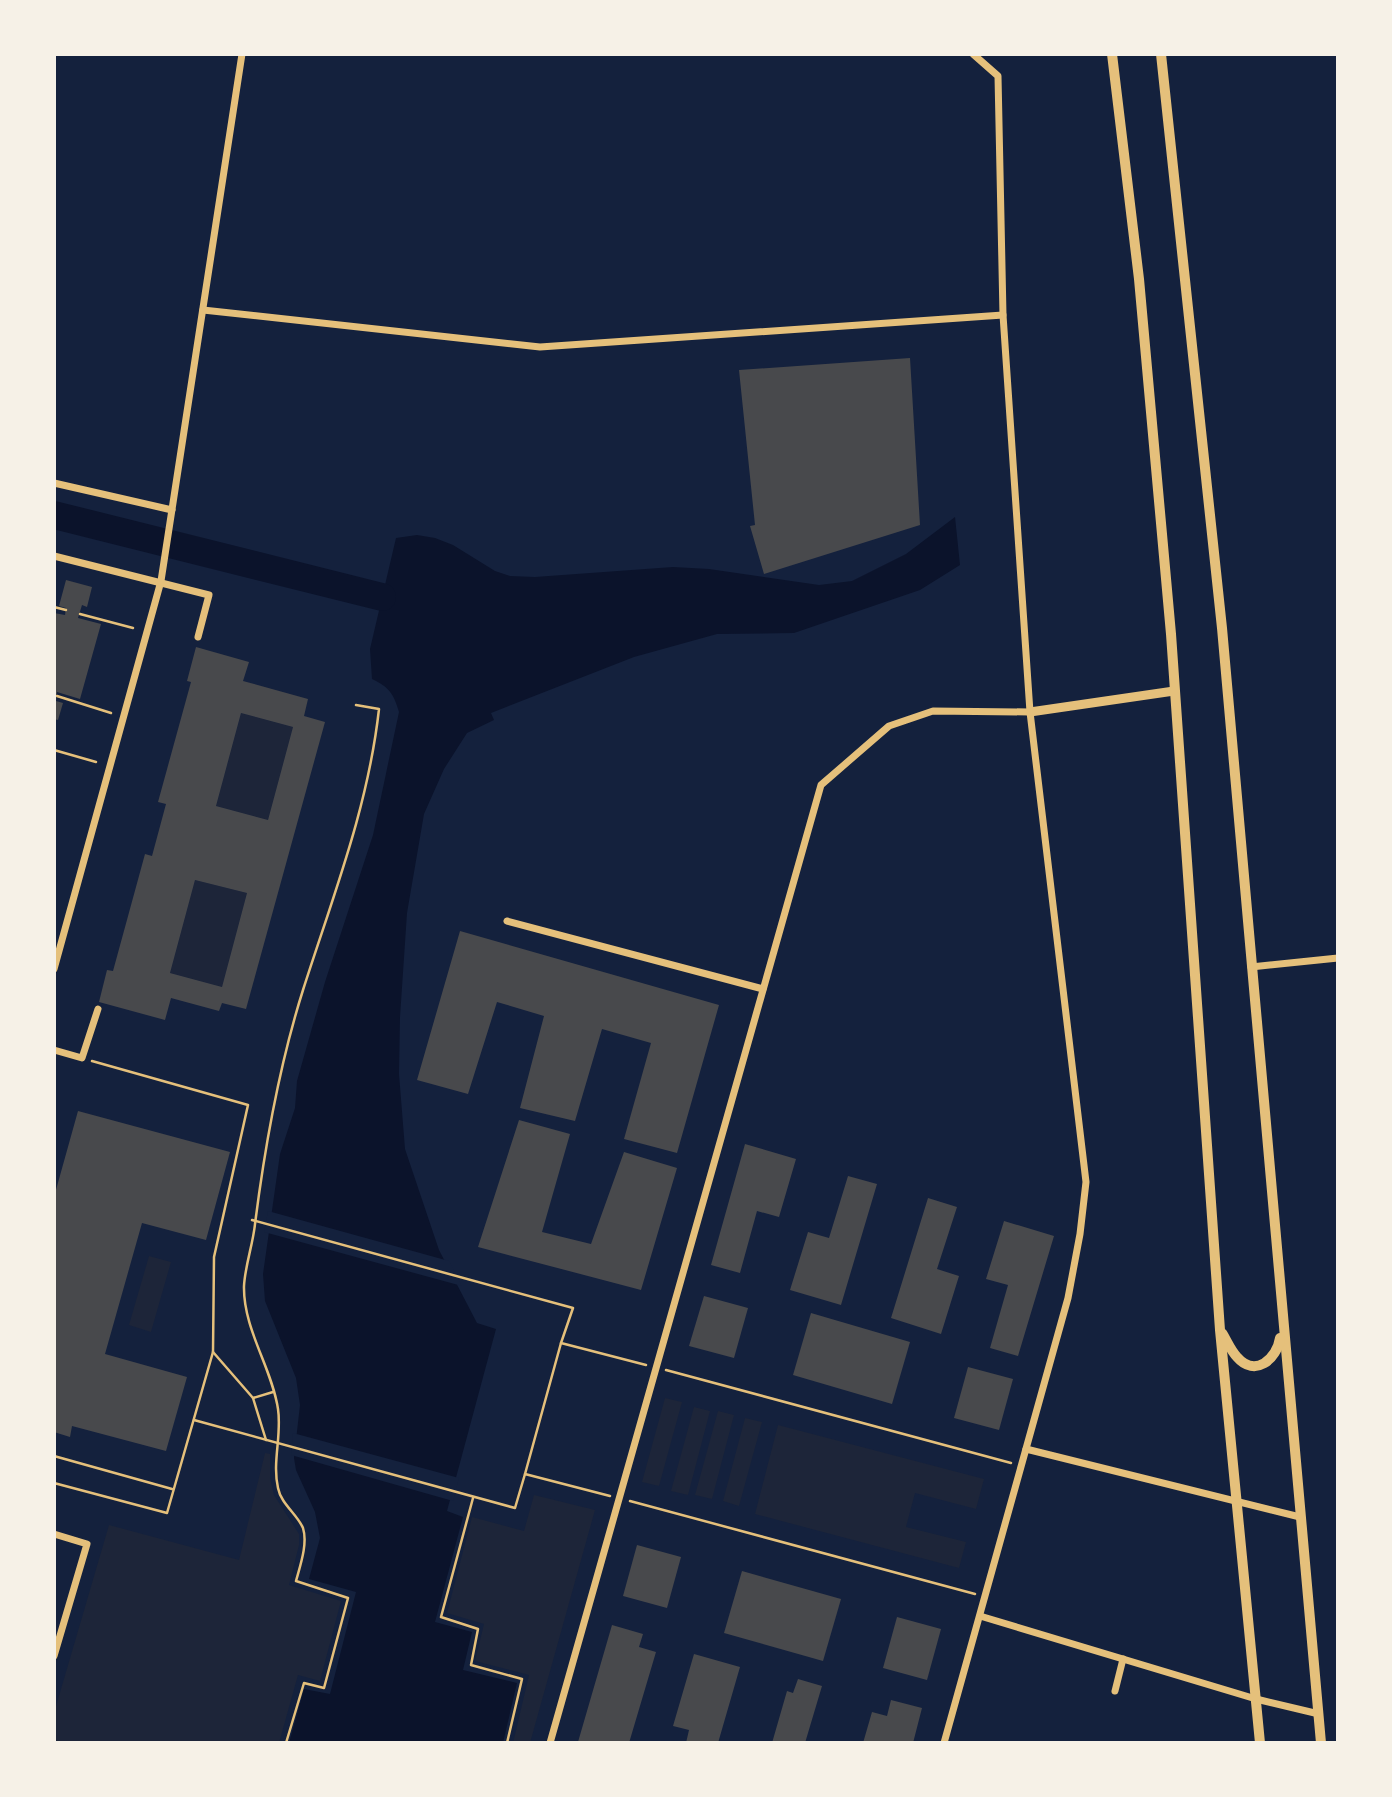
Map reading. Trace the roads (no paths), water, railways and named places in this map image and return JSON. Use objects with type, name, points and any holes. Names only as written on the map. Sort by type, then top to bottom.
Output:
[{"type":"main road","points":[[1112,54],[1139,279],[1171,634],[1220,1330],[1260,1743]]},
{"type":"main road","points":[[1161,54],[1222,628],[1321,1743]]},
{"type":"main road","points":[[1220,1330],[1237,1358],[1258,1365],[1272,1358],[1276,1352],[1282,1325]]},
{"type":"street","points":[[54,969],[161,581],[243,54]]},
{"type":"street","points":[[944,1743],[1068,1298],[1086,1182],[1030,712],[1003,316],[998,76],[973,54]]},
{"type":"street","points":[[203,310],[540,347],[1003,316]]},
{"type":"street","points":[[54,483],[172,510]]},
{"type":"street","points":[[54,556],[209,595],[198,637]]},
{"type":"street","points":[[550,1743],[821,785],[889,726],[933,711],[1030,712],[1174,691]]},
{"type":"street","points":[[507,921],[763,989]]},
{"type":"street","points":[[1251,967],[1338,958]]},
{"type":"street","points":[[54,1050],[82,1058],[98,1009]]},
{"type":"street","points":[[1026,1449],[1300,1517]]},
{"type":"street","points":[[54,1534],[87,1544],[54,1656]]},
{"type":"street","points":[[980,1616],[1256,1699],[1319,1714]]},
{"type":"street","points":[[1115,1691],[1123,1659]]},
{"type":"waterway","points":[[54,515],[382,597]]}]
